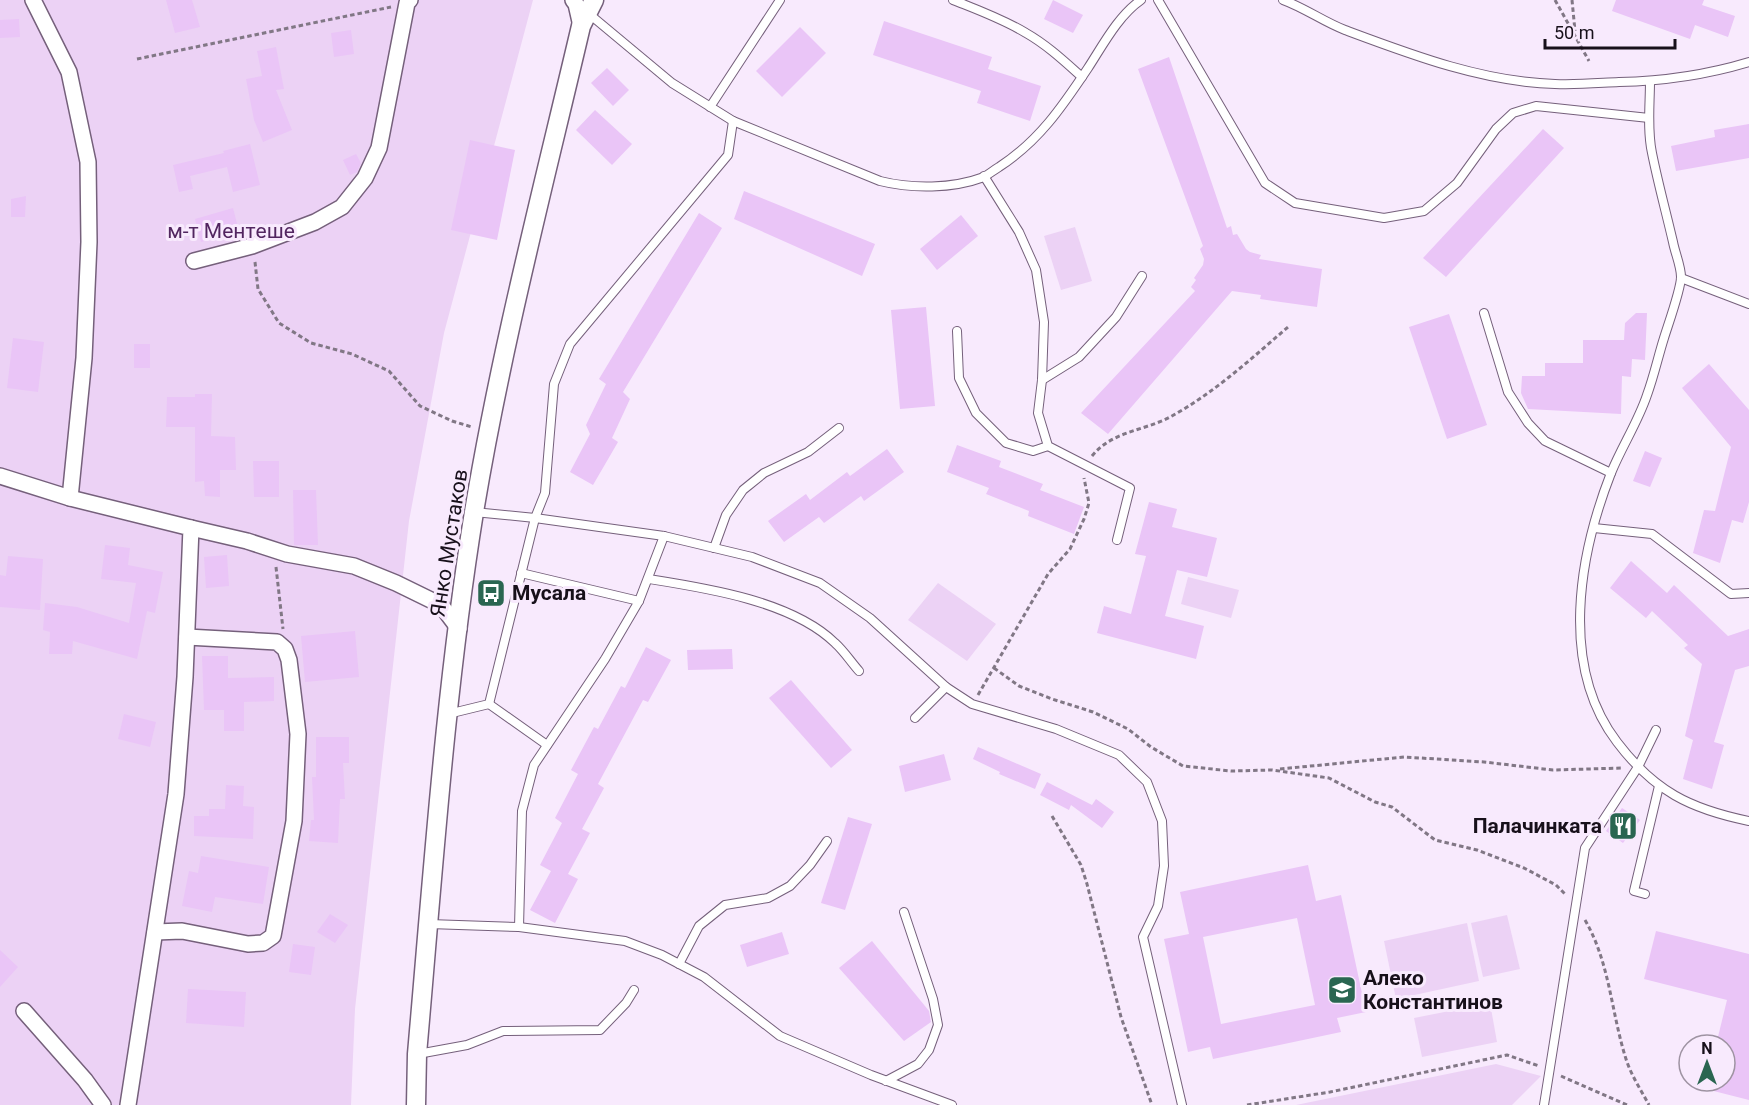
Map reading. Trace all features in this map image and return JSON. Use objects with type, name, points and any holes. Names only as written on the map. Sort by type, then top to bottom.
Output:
[{"type":"street","points":[[33,0],[69,72],[88,162],[89,242],[84,358],[70,498]]},
{"type":"street","points":[[573,0],[588,13]]},
{"type":"street","points":[[194,261],[252,246],[315,222],[342,207],[365,178],[379,148],[408,2]]},
{"type":"street","name":"Янко Мустаков","points":[[415,1105],[417,1054],[448,714],[474,512],[508,333],[588,13]]},
{"type":"street","points":[[0,476],[70,498],[274,550],[354,566],[441,605],[459,629]]},
{"type":"street","points":[[128,1105],[176,794],[187,637],[191,528]]},
{"type":"street","points":[[155,932],[182,931],[248,944],[263,943],[273,936],[294,821],[298,734],[289,660],[285,649],[277,642],[187,637]]},
{"type":"street","points":[[24,1011],[104,1105]]},
{"type":"lane","points":[[710,107],[780,0]]},
{"type":"lane","points":[[953,0],[1026,33],[1050,49],[1082,77]]},
{"type":"lane","points":[[588,13],[672,83],[733,121],[880,181],[901,186],[952,184],[984,176],[1014,156],[1043,130],[1061,109],[1117,25],[1141,0]]},
{"type":"lane","points":[[1158,0],[1265,183],[1295,203],[1384,218],[1424,211],[1457,183],[1496,129],[1513,113],[1536,106],[1649,118]]},
{"type":"lane","points":[[1284,0],[1342,29],[1407,53],[1464,70],[1554,84],[1650,81],[1701,75],[1749,62]]},
{"type":"lane","points":[[1650,81],[1651,150],[1681,278],[1647,395],[1611,473],[1594,528],[1585,566],[1580,605],[1581,640],[1594,702],[1607,729],[1638,767],[1659,786],[1686,802],[1716,814],[1749,820]]},
{"type":"lane","points":[[489,704],[535,518],[545,493],[554,384],[570,344],[728,156],[733,121]]},
{"type":"lane","points":[[984,176],[1019,232],[1036,270],[1044,322],[1042,380],[1038,413],[1048,446],[1130,488],[1117,540]]},
{"type":"lane","points":[[1042,380],[1079,357],[1116,316],[1142,276]]},
{"type":"lane","points":[[1681,278],[1749,304]]},
{"type":"lane","points":[[1484,313],[1508,392],[1528,423],[1545,441],[1611,473]]},
{"type":"lane","points":[[957,331],[959,378],[976,413],[1006,443],[1033,451],[1048,446]]},
{"type":"lane","points":[[714,548],[726,515],[743,490],[764,473],[808,452],[839,428]]},
{"type":"lane","points":[[474,512],[664,536],[752,557],[820,584],[870,618],[946,687],[972,704],[1056,729],[1119,755],[1147,782],[1162,821],[1164,866],[1158,906],[1143,937],[1182,1105]]},
{"type":"lane","points":[[1594,528],[1652,534],[1731,594],[1749,593]]},
{"type":"lane","points":[[519,927],[522,811],[534,765],[605,659],[639,601],[664,536]]},
{"type":"lane","points":[[521,573],[639,601]]},
{"type":"lane","points":[[649,579],[683,584],[751,600],[797,616],[835,642],[859,671]]},
{"type":"lane","points":[[915,718],[946,687]]},
{"type":"lane","points":[[448,714],[489,704],[547,745]]},
{"type":"lane","points":[[1544,1105],[1585,848],[1638,767],[1656,730]]},
{"type":"lane","points":[[1645,894],[1634,891],[1659,786]]},
{"type":"lane","points":[[679,964],[699,926],[725,905],[768,898],[790,886],[810,865],[827,841]]},
{"type":"lane","points":[[886,1081],[918,1064],[929,1050],[938,1025],[933,999],[904,912]]},
{"type":"lane","points":[[428,924],[519,927],[625,941],[662,955],[704,978],[780,1036],[886,1081],[952,1105]]},
{"type":"lane","points":[[417,1054],[467,1045],[503,1031],[600,1030],[626,1003],[634,990]]},
{"type":"path","points":[[1555,0],[1589,61]]},
{"type":"path","points":[[1572,0],[1575,33]]},
{"type":"path","points":[[137,59],[408,2]]},
{"type":"path","points":[[252,246],[258,289],[279,323],[311,343],[352,354],[389,371],[420,406],[452,421],[489,432]]},
{"type":"path","points":[[972,704],[1048,574],[1070,549],[1089,503],[1084,483],[1084,466],[1103,444],[1170,417],[1210,391],[1234,374],[1288,327]]},
{"type":"path","points":[[274,550],[285,649]]},
{"type":"path","points":[[994,668],[1019,686],[1093,712],[1128,729],[1151,747],[1183,765],[1231,771],[1272,770],[1404,757],[1484,762],[1553,770],[1638,767]]},
{"type":"path","points":[[1272,770],[1329,778],[1351,787],[1376,802],[1392,807],[1435,840],[1478,850],[1524,868],[1556,885],[1576,904],[1594,935],[1605,965],[1626,1060],[1649,1105]]},
{"type":"path","points":[[1052,816],[1081,865],[1088,884],[1121,1017],[1152,1105]]},
{"type":"path","points":[[1247,1105],[1330,1092],[1507,1055],[1627,1105]]},
{"type":"green space","name":"м-т Ментeше","points":[[0,0],[533,0],[444,333],[409,521],[355,1009],[351,1105],[0,1105]]},
{"type":"green space","points":[[1075,227],[1092,281],[1061,290],[1044,236]]},
{"type":"green space","points":[[1188,577],[1239,590],[1231,618],[1181,604]]},
{"type":"green space","points":[[938,583],[996,624],[967,661],[908,620]]},
{"type":"green space","points":[[1507,915],[1520,969],[1483,977],[1471,923]]},
{"type":"green space","points":[[1467,923],[1479,981],[1396,999],[1384,941]]},
{"type":"green space","points":[[1490,1003],[1497,1042],[1422,1057],[1414,1018]]},
{"type":"green space","points":[[1496,1064],[1541,1076],[1512,1105],[1296,1105]]},
{"type":"building","points":[[166,0],[192,0],[200,27],[175,33]]},
{"type":"building","points":[[1053,0],[1083,15],[1073,33],[1044,19]]},
{"type":"building","points":[[1616,0],[1704,0],[1702,5],[1735,16],[1728,37],[1695,25],[1690,39],[1612,11]]},
{"type":"building","points":[[19,19],[20,37],[0,38],[0,20]]},
{"type":"building","points":[[884,21],[992,57],[988,69],[1041,86],[1030,121],[977,103],[981,91],[873,55]]},
{"type":"building","points":[[800,27],[826,53],[782,97],[756,71]]},
{"type":"building","points":[[351,30],[354,54],[334,57],[331,33]]},
{"type":"building","points":[[276,47],[284,89],[276,90],[292,130],[263,142],[254,120],[246,79],[262,76],[257,51]]},
{"type":"building","points":[[1169,57],[1227,228],[1231,226],[1233,235],[1237,234],[1246,249],[1261,255],[1259,259],[1322,269],[1317,307],[1260,299],[1261,295],[1232,291],[1108,434],[1081,413],[1195,291],[1191,287],[1204,259],[1200,249],[1203,246],[1138,69]]},
{"type":"building","points":[[607,68],[629,90],[613,106],[591,83]]},
{"type":"building","points":[[595,110],[632,144],[612,165],[576,130]]},
{"type":"building","points":[[1749,124],[1749,158],[1676,171],[1671,146],[1715,137],[1714,130]]},
{"type":"building","points":[[1543,129],[1564,148],[1446,277],[1423,258]]},
{"type":"building","points":[[470,140],[515,150],[497,240],[451,230]]},
{"type":"building","points":[[250,144],[260,185],[233,192],[227,167],[190,176],[193,189],[179,192],[173,165],[224,153],[223,151]]},
{"type":"building","points":[[356,154],[361,163],[357,172],[350,175],[343,160]]},
{"type":"building","points":[[744,191],[875,244],[862,276],[734,219]]},
{"type":"building","points":[[26,196],[25,217],[11,217],[11,199]]},
{"type":"building","points":[[233,208],[239,231],[201,242],[195,219]]},
{"type":"building","points":[[699,213],[722,228],[623,392],[630,399],[612,438],[618,442],[593,485],[570,472],[590,434],[586,425],[606,384],[599,379]]},
{"type":"building","points":[[961,215],[978,236],[937,270],[920,249]]},
{"type":"building","points":[[926,307],[935,406],[900,409],[891,310]]},
{"type":"building","points":[[1636,313],[1647,313],[1645,360],[1632,359],[1631,377],[1622,376],[1621,414],[1528,409],[1521,393],[1522,376],[1545,376],[1545,363],[1583,363],[1583,340],[1624,340],[1625,323]]},
{"type":"building","points":[[1449,314],[1487,425],[1447,439],[1409,327]]},
{"type":"building","points":[[13,338],[44,342],[38,392],[7,388]]},
{"type":"building","points":[[134,344],[150,344],[150,368],[134,368]]},
{"type":"building","points":[[1709,364],[1749,410],[1749,502],[1743,523],[1732,520],[1720,563],[1693,553],[1704,510],[1715,511],[1731,447],[1682,388]]},
{"type":"building","points":[[195,394],[212,394],[211,436],[235,437],[236,470],[220,470],[220,497],[205,496],[204,481],[195,482],[195,427],[166,427],[167,397],[195,397]]},
{"type":"building","points":[[957,445],[1001,461],[999,467],[1043,484],[1040,490],[1084,507],[1074,534],[1028,516],[1029,511],[986,494],[989,488],[947,472]]},
{"type":"building","points":[[887,449],[904,472],[864,501],[861,496],[824,523],[819,517],[784,542],[768,521],[806,494],[810,500],[847,472],[850,476]]},
{"type":"building","points":[[1645,451],[1662,458],[1650,487],[1633,481]]},
{"type":"building","points":[[253,461],[279,461],[279,497],[254,497]]},
{"type":"building","points":[[293,490],[316,490],[318,545],[294,545]]},
{"type":"building","points":[[1149,502],[1177,509],[1172,527],[1217,538],[1207,577],[1177,570],[1165,616],[1204,626],[1196,659],[1097,633],[1104,606],[1131,614],[1146,556],[1135,554]]},
{"type":"building","points":[[105,545],[130,548],[128,565],[163,572],[155,613],[147,611],[137,659],[73,641],[72,654],[49,654],[50,632],[43,630],[45,603],[77,607],[129,623],[136,583],[101,579]]},
{"type":"building","points":[[227,555],[229,586],[206,588],[204,557]]},
{"type":"building","points":[[8,556],[43,559],[40,610],[0,607],[0,575],[6,576]]},
{"type":"building","points":[[1631,561],[1667,593],[1674,585],[1728,636],[1749,629],[1749,666],[1735,670],[1714,742],[1724,745],[1712,789],[1683,779],[1693,740],[1685,736],[1702,664],[1684,648],[1688,645],[1652,611],[1646,618],[1610,588]]},
{"type":"building","points":[[355,631],[359,677],[305,682],[301,636]]},
{"type":"building","points":[[646,647],[671,660],[648,702],[643,700],[598,784],[604,788],[582,829],[590,833],[568,874],[578,879],[555,923],[530,910],[551,871],[540,865],[562,823],[555,818],[578,774],[571,770],[594,727],[598,729],[621,686],[625,688]]},
{"type":"building","points":[[732,649],[733,669],[688,670],[687,650]]},
{"type":"building","points":[[202,656],[228,656],[228,678],[274,677],[274,701],[244,702],[244,731],[224,731],[224,710],[204,710]]},
{"type":"building","points":[[791,680],[852,750],[831,768],[769,698]]},
{"type":"building","points":[[124,714],[156,722],[150,747],[118,739]]},
{"type":"building","points":[[316,737],[349,737],[349,763],[343,763],[345,799],[340,799],[338,843],[309,841],[311,820],[314,820],[312,777],[316,777]]},
{"type":"building","points":[[978,747],[1041,774],[1035,789],[999,774],[1000,772],[973,759]]},
{"type":"building","points":[[944,754],[951,780],[905,792],[899,766]]},
{"type":"building","points":[[1047,782],[1092,805],[1096,799],[1114,812],[1102,828],[1071,805],[1069,810],[1040,795]]},
{"type":"building","points":[[226,785],[244,786],[243,806],[254,807],[253,839],[194,836],[194,816],[209,816],[209,809],[225,809]]},
{"type":"building","name":"Палачинката","points":[[1622,808],[1640,820],[1623,843],[1606,831]]},
{"type":"building","points":[[848,817],[872,824],[845,910],[821,903]]},
{"type":"building","points":[[201,856],[269,867],[263,904],[215,897],[212,912],[182,906],[189,871],[198,873]]},
{"type":"building","points":[[1308,865],[1316,901],[1341,895],[1366,1012],[1337,1018],[1341,1032],[1213,1059],[1210,1047],[1188,1052],[1164,939],[1189,934],[1180,892]],"holes":[[[1297,918],[1315,1005],[1221,1024],[1203,937]]]},
{"type":"building","points":[[330,914],[348,925],[335,943],[317,932]]},
{"type":"building","points":[[1656,931],[1749,954],[1749,1100],[1722,1093],[1737,1093],[1737,1033],[1719,1033],[1727,1000],[1644,979]]},
{"type":"building","points":[[782,932],[789,954],[747,967],[740,945]]},
{"type":"building","points":[[872,941],[929,1011],[931,1022],[904,1041],[839,968]]},
{"type":"building","points":[[293,944],[315,947],[311,975],[289,972]]},
{"type":"building","points":[[0,950],[18,967],[0,987]]},
{"type":"building","points":[[188,989],[246,992],[244,1027],[186,1023]]},
{"type":"place","name":"Мусала","points":[[491,593]]},
{"type":"place","name":"Палачинката","points":[[1623,826]]},
{"type":"place","name":"Алеко Константинов","points":[[1342,990]]}]
